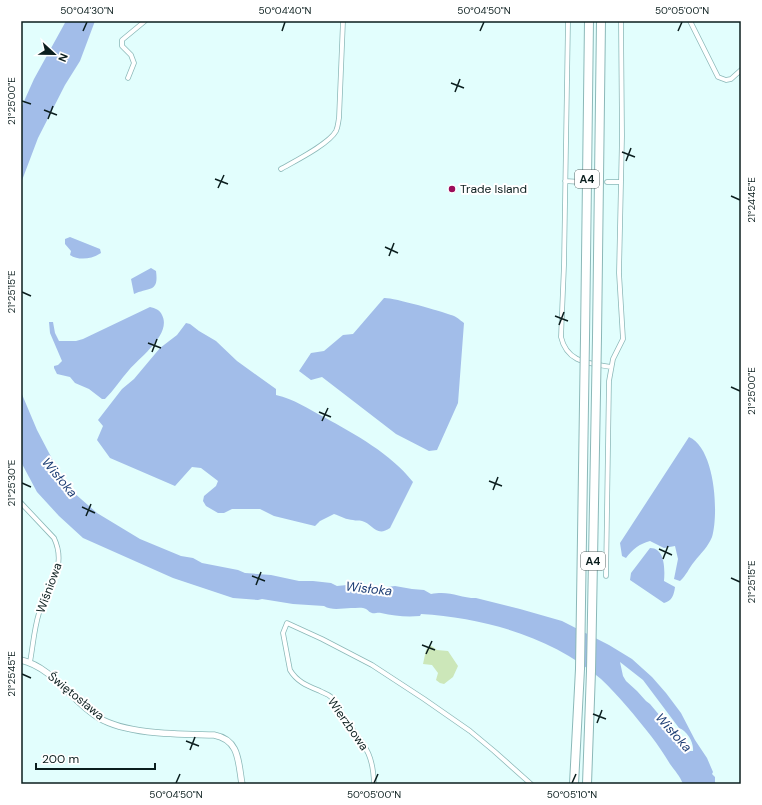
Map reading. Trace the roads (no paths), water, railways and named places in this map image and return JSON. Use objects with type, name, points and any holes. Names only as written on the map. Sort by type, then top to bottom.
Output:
[{"type":"highway","name":"A4","points":[[574,784],[580,662],[590,21]]},
{"type":"highway","name":"A4","points":[[587,784],[591,671],[601,21]]},
{"type":"street","points":[[128,78],[134,63],[131,55],[122,46],[122,40],[145,21]]},
{"type":"street","points":[[281,169],[315,149],[332,136],[337,129],[339,118],[343,21]]},
{"type":"street","points":[[568,21],[564,265],[561,337],[562,343],[568,352],[576,359],[611,367]]},
{"type":"street","points":[[606,576],[608,381],[615,356],[623,340],[619,273],[622,21]]},
{"type":"street","points":[[690,21],[718,77],[726,80],[731,79],[741,70]]},
{"type":"street","points":[[565,181],[581,182]]},
{"type":"street","points":[[606,182],[621,182]]},
{"type":"street","name":"Wiśniowa","points":[[21,503],[54,538],[60,558],[55,575],[43,599],[38,615],[30,662]]},
{"type":"street","name":"Wierzbowa","points":[[374,784],[373,764],[369,755],[362,741],[344,718],[331,697],[301,682],[293,675],[287,660],[283,633],[287,623],[372,665],[470,731],[530,784]]},
{"type":"street","name":"Świętosława","points":[[21,660],[30,662],[43,669],[86,707],[106,721],[120,726],[148,731],[223,736],[230,741],[235,750],[242,784]]},
{"type":"water","points":[[66,21],[95,21],[80,61],[65,85],[38,138],[21,183],[21,108],[34,79]]},
{"type":"water","points":[[70,237],[100,249],[101,253],[94,257],[81,259],[70,255],[71,251],[65,244],[65,239]]},
{"type":"water","points":[[151,268],[156,271],[156,283],[152,288],[134,294],[131,279]]},
{"type":"water","points":[[384,298],[406,302],[446,313],[455,316],[464,323],[458,403],[437,450],[429,451],[396,434],[322,377],[311,380],[299,371],[311,353],[324,351],[343,335],[353,334]]},
{"type":"water","points":[[150,307],[161,313],[164,322],[163,330],[153,345],[129,370],[105,399],[102,399],[89,389],[75,383],[70,377],[57,374],[54,366],[58,365],[62,361],[50,333],[49,322],[53,322],[55,333],[59,341],[76,341]]},
{"type":"water","points":[[186,323],[190,324],[216,341],[237,361],[276,389],[276,395],[301,404],[372,445],[404,472],[413,482],[390,528],[385,531],[378,531],[366,522],[348,519],[334,514],[320,521],[315,526],[274,516],[260,509],[232,509],[224,513],[218,513],[206,506],[203,501],[204,496],[216,486],[218,481],[201,468],[192,467],[175,486],[110,458],[97,440],[103,426],[98,420],[122,389],[134,379],[160,348],[177,335]]},
{"type":"water","name":"Wisłoka","points":[[21,392],[37,430],[59,472],[73,492],[97,513],[140,539],[181,556],[193,558],[202,563],[238,570],[245,573],[271,575],[299,581],[331,583],[337,586],[347,585],[353,588],[363,586],[371,589],[395,586],[424,590],[431,594],[444,593],[476,598],[562,621],[609,645],[632,659],[652,677],[681,713],[695,740],[707,758],[713,772],[712,774],[715,777],[716,784],[683,784],[651,736],[601,679],[582,664],[539,641],[517,632],[493,625],[445,616],[421,614],[420,616],[400,616],[373,613],[363,608],[334,609],[324,606],[293,604],[262,599],[233,598],[173,578],[83,538],[59,516],[37,492],[21,462]],"holes":[[[620,662],[643,680],[679,728],[682,729],[689,737],[693,751],[688,751],[680,743],[676,735],[650,704],[626,681],[623,676]]]},
{"type":"water","points":[[689,437],[698,443],[705,454],[710,467],[715,498],[715,513],[714,526],[710,541],[680,581],[674,579],[678,559],[675,546],[664,548],[650,541],[636,547],[626,558],[622,556],[620,543]]},
{"type":"water","points":[[650,548],[659,551],[661,555],[664,565],[664,581],[675,587],[672,597],[669,601],[664,603],[630,580],[631,573]]},
{"type":"tunnel","points":[[587,182],[607,182]]},
{"type":"place","name":"Trade Island","points":[[452,189]]}]
